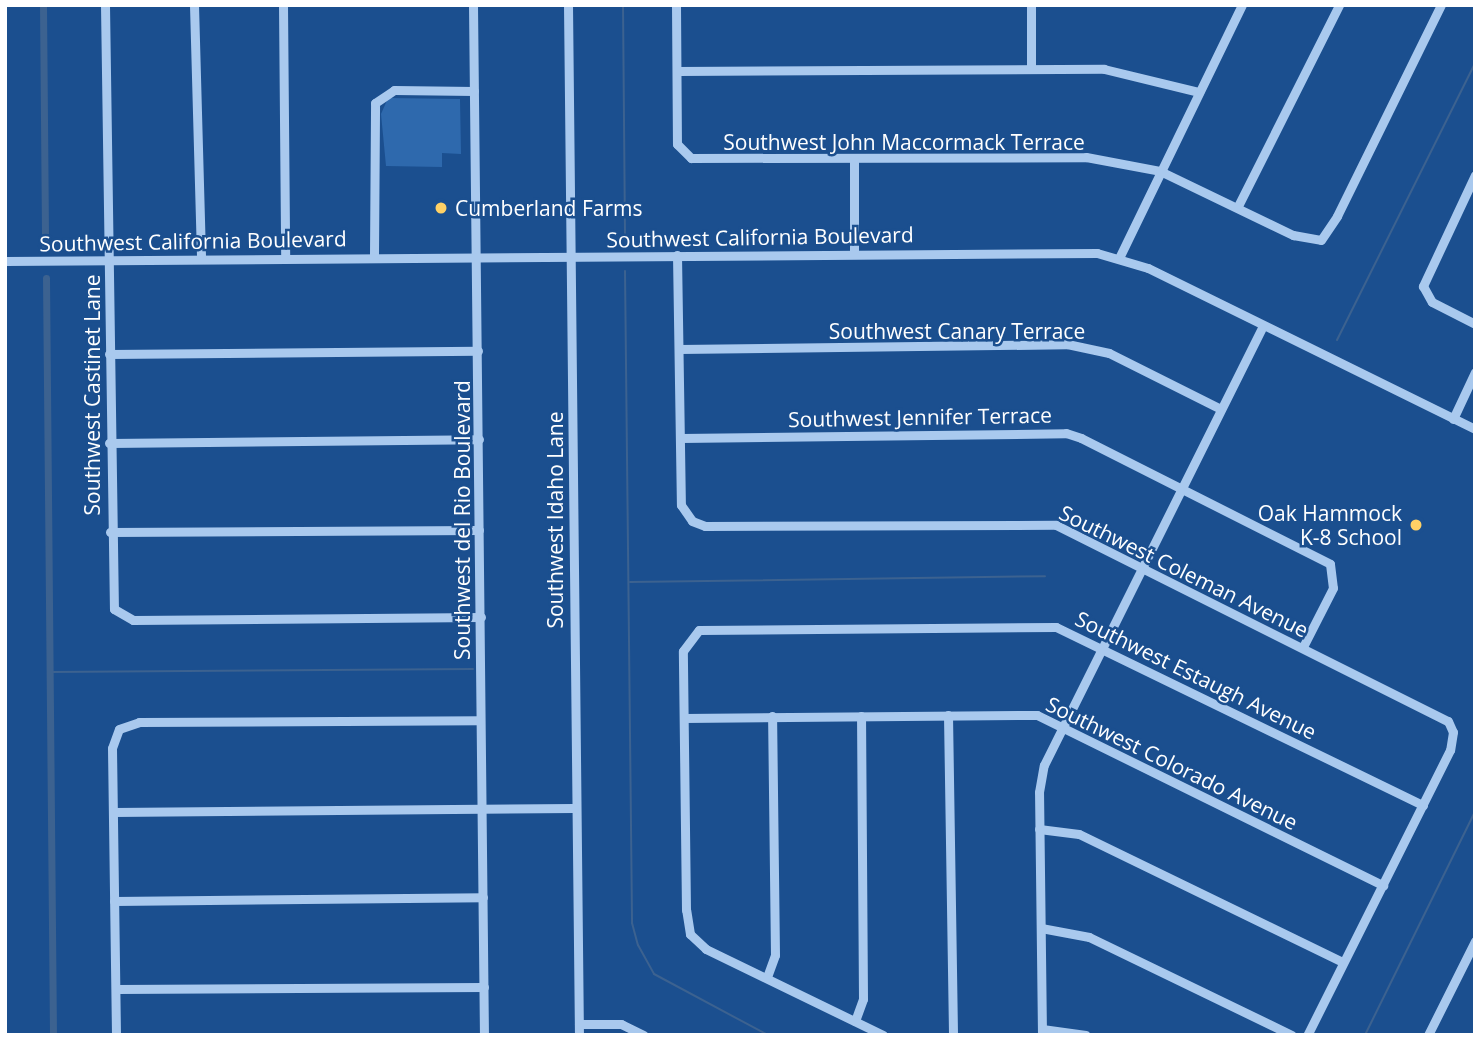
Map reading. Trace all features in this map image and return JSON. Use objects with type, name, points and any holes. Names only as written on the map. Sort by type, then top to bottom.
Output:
[{"type":"street","name":"Southwest Castinet Lane","points":[[105,5],[110,532],[112,603],[118,614],[133,620],[481,617]]},
{"type":"street","points":[[194,5],[201,259]]},
{"type":"street","points":[[283,5],[285,256]]},
{"type":"street","name":"Southwest del Rio Boulevard","points":[[473,5],[484,1035]]},
{"type":"street","name":"Southwest Idaho Lane","points":[[568,5],[572,256],[574,808],[579,1030]]},
{"type":"street","points":[[676,5],[677,71],[1104,69],[1199,92]]},
{"type":"street","points":[[1031,5],[1031,68]]},
{"type":"street","points":[[1119,258],[1242,5]]},
{"type":"street","points":[[1238,206],[1339,5]]},
{"type":"street","name":"Southwest John Maccormack Terrace","points":[[677,71],[677,144],[683,153],[704,161],[1073,156],[1160,171],[1238,206],[1293,235],[1321,240],[1337,216],[1441,5]]},
{"type":"street","points":[[374,257],[375,103],[394,90],[474,91]]},
{"type":"street","points":[[854,159],[854,252]]},
{"type":"street","points":[[1475,175],[1423,286],[1432,302],[1475,324]]},
{"type":"street","name":"Southwest California Boulevard","points":[[5,261],[285,256],[1097,253],[1119,258],[1263,324],[1475,429]]},
{"type":"street","points":[[677,255],[681,438]]},
{"type":"street","points":[[1086,1035],[1042,1032],[1039,830],[1044,765],[1263,324]]},
{"type":"street","name":"Southwest Canary Terrace","points":[[679,349],[1067,344],[1109,353],[1221,408]]},
{"type":"street","points":[[109,354],[478,351]]},
{"type":"street","points":[[1453,419],[1475,372]]},
{"type":"street","name":"Southwest Jennifer Terrace","points":[[681,438],[1066,433],[1330,564],[1333,588],[1303,648]]},
{"type":"street","name":"Southwest Coleman Avenue","points":[[681,438],[681,505],[692,521],[705,526],[1040,522],[1065,529],[1438,714],[1450,724],[1453,740],[1423,805]]},
{"type":"street","points":[[110,443],[479,439]]},
{"type":"street","points":[[110,532],[478,530]]},
{"type":"street","name":"Southwest Estaugh Avenue","points":[[684,718],[683,652],[691,635],[708,628],[1041,625],[1068,630],[1102,646],[1423,805]]},
{"type":"street","points":[[948,715],[953,1035]]},
{"type":"street","name":"Southwest Colorado Avenue","points":[[684,718],[1037,715],[1384,885]]},
{"type":"street","points":[[767,977],[775,955],[772,716]]},
{"type":"street","points":[[855,1021],[863,999],[861,716]]},
{"type":"street","points":[[684,718],[685,910],[690,934],[706,949],[883,1035]]},
{"type":"street","points":[[116,1035],[112,748],[119,729],[139,722],[480,720]]},
{"type":"street","points":[[1307,1035],[1423,805]]},
{"type":"street","points":[[113,812],[574,808]]},
{"type":"street","points":[[1039,830],[1079,834],[1343,962]]},
{"type":"street","points":[[114,901],[483,897]]},
{"type":"street","points":[[1041,928],[1089,937],[1292,1035]]},
{"type":"street","points":[[1428,1035],[1475,940]]},
{"type":"street","points":[[116,989],[484,987]]},
{"type":"street","points":[[579,1030],[621,1024],[644,1035]]},
{"type":"shaded area","points":[[388,98],[460,99],[461,154],[442,153],[442,167],[386,166],[381,114]]},
{"type":"waterway","points":[[43,5],[45,247]]},
{"type":"waterway","points":[[623,5],[625,238]]},
{"type":"waterway","points":[[1337,340],[1475,63]]},
{"type":"waterway","points":[[625,271],[632,923],[638,945],[654,974],[768,1035]]},
{"type":"waterway","points":[[46,278],[53,1035]]},
{"type":"waterway","points":[[630,582],[1045,576]]},
{"type":"waterway","points":[[50,672],[473,669]]},
{"type":"waterway","points":[[1365,1035],[1475,811]]},
{"type":"place","name":"Cumberland Farms","points":[[441,208]]},
{"type":"place","name":"Oak Hammock K-8 School","points":[[1416,525]]}]
